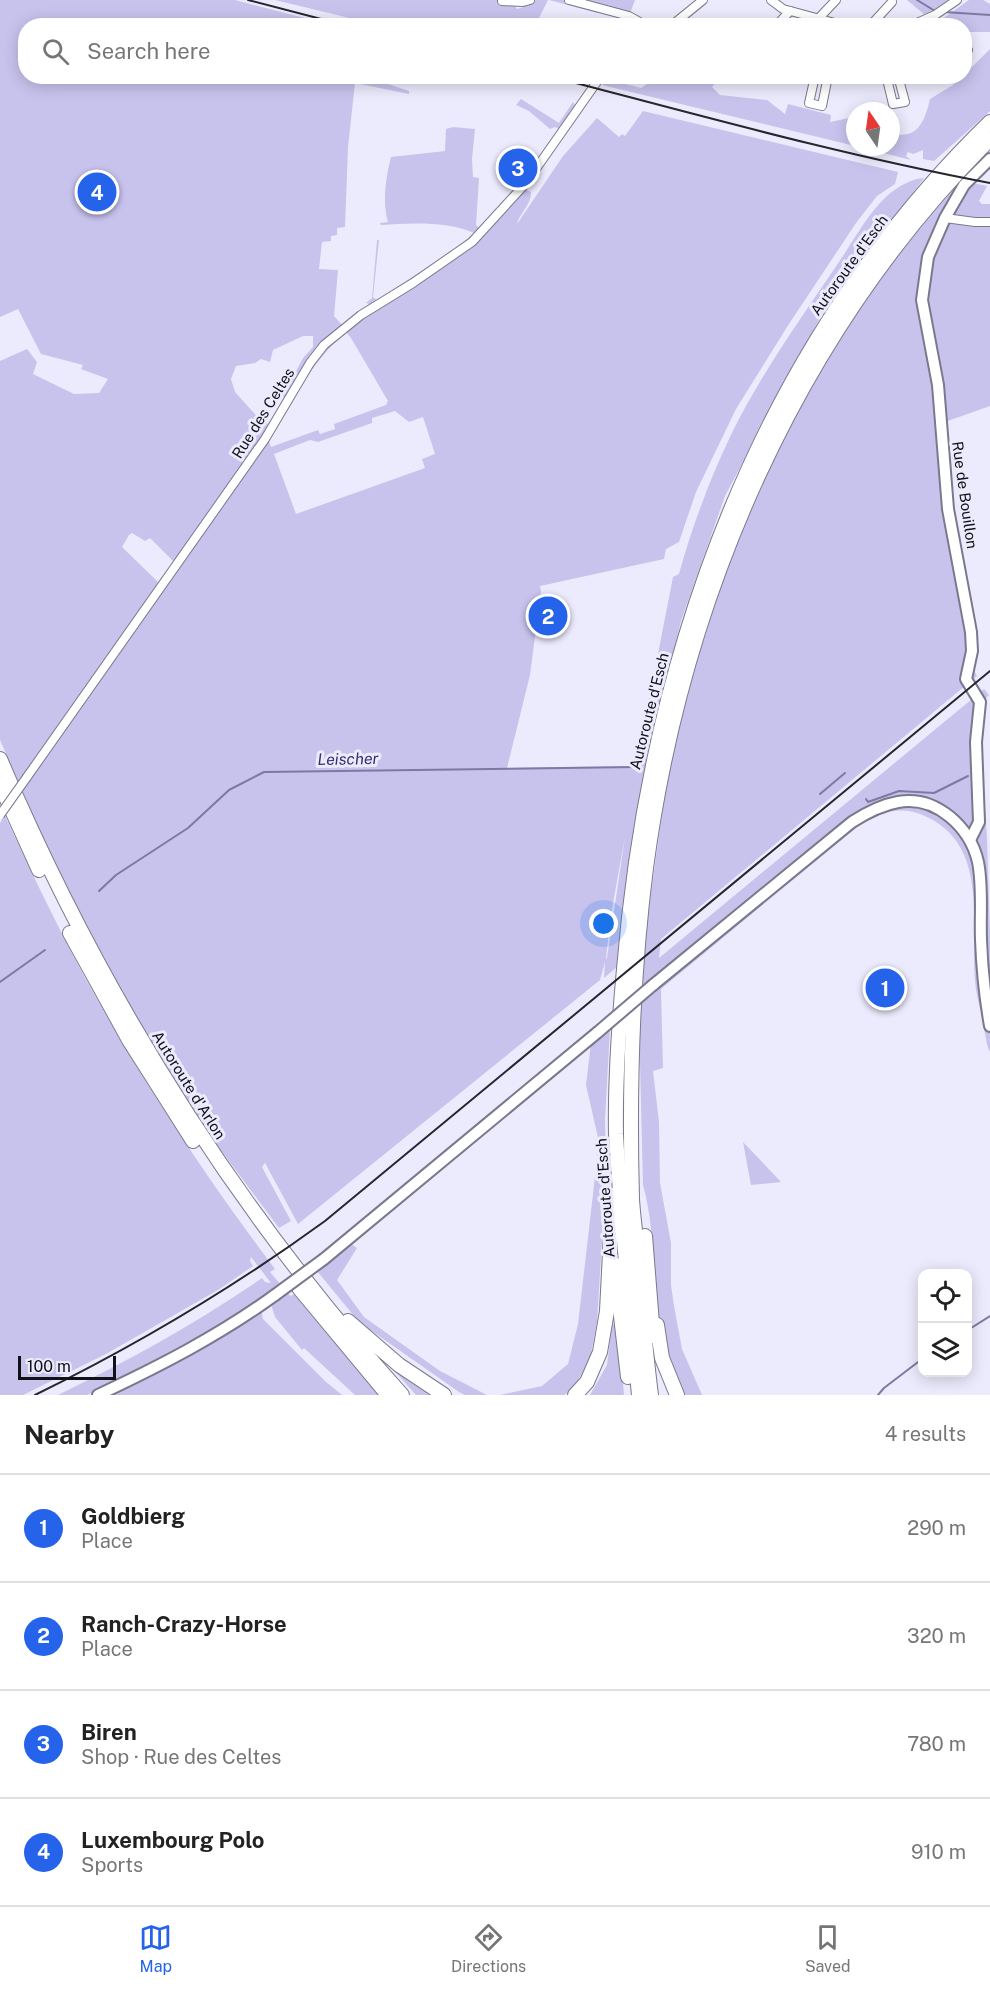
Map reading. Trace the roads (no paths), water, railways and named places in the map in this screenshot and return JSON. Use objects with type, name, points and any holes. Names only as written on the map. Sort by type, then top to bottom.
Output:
[{"type":"highway","name":"Autoroute d'Esch","points":[[639,1395],[616,1134],[618,1036],[627,931],[642,820],[672,679],[712,555],[752,458],[796,375],[819,335],[885,240],[954,159],[990,122]]},
{"type":"highway","name":"Autoroute d'Esch","points":[[651,1395],[632,1202],[633,1032],[636,961],[647,864],[659,791],[680,697],[721,564],[762,465],[792,407],[829,342],[892,249],[932,200],[990,139]]},
{"type":"highway","name":"Autoroute d'Arlon","points":[[0,759],[25,818],[80,931],[153,1060],[233,1183],[319,1298],[402,1395]]},
{"type":"highway","name":"Autoroute d'Arlon","points":[[0,784],[51,896],[91,973],[174,1112],[236,1202],[307,1298],[388,1395]]},
{"type":"highway","points":[[575,1395],[587,1382],[600,1352],[607,1311],[616,1134]]},
{"type":"highway","points":[[632,1144],[639,1178],[659,1395]]},
{"type":"highway","points":[[612,1215],[619,1299],[631,1395]]},
{"type":"highway","points":[[649,1277],[662,1358],[677,1395]]},
{"type":"highway","points":[[319,1298],[332,1303],[357,1330],[399,1365],[442,1393]]},
{"type":"main road","name":"Rue de Bouillon","points":[[970,840],[979,822],[976,742],[980,702],[966,679],[972,651],[971,632],[948,509],[938,385],[922,300],[928,257],[945,218],[964,185],[990,159]]},
{"type":"main road","points":[[98,1395],[171,1360],[234,1323],[324,1259],[827,840],[871,811],[899,802],[922,803],[948,815],[961,826],[970,840],[978,864],[983,985],[990,1026]]},
{"type":"street","points":[[502,1],[530,0]]},
{"type":"street","points":[[569,0],[633,18]]},
{"type":"street","points":[[681,18],[703,0]]},
{"type":"street","points":[[819,18],[836,0]]},
{"type":"street","points":[[777,2],[790,11],[814,18]]},
{"type":"street","points":[[877,18],[892,2]]},
{"type":"street","points":[[931,17],[953,3]]},
{"type":"street","points":[[783,18],[790,11]]},
{"type":"street","name":"Rue des Celtes","points":[[0,814],[265,439],[310,363],[324,345],[361,315],[413,283],[472,242],[526,183],[595,84]]},
{"type":"street","points":[[813,84],[809,103],[822,106],[826,84]]},
{"type":"street","points":[[888,84],[894,104],[905,102],[900,84]]},
{"type":"street","points":[[945,218],[990,222]]},
{"type":"waterway","points":[[917,0],[935,11]]},
{"type":"waterway","points":[[944,12],[990,15]]},
{"type":"waterway","name":"Leischer","points":[[99,891],[116,875],[188,828],[229,790],[264,772],[636,767]]},
{"type":"waterway","name":"Leischer","points":[[820,794],[845,773]]},
{"type":"waterway","name":"Leischer","points":[[866,799],[868,802],[899,791],[934,793],[968,776]]},
{"type":"waterway","name":"Leischer","points":[[0,982],[45,950]]},
{"type":"waterway","points":[[972,1327],[990,1316]]},
{"type":"waterway","points":[[878,1395],[918,1362]]},
{"type":"railway","points":[[248,0],[317,18]]},
{"type":"railway","points":[[580,84],[823,147],[990,183]]},
{"type":"railway","points":[[35,1395],[184,1314],[325,1221],[990,671]]},
{"type":"place","name":"Biren","points":[[518,168]]},
{"type":"place","name":"Luxembourg Polo","points":[[97,192]]},
{"type":"place","name":"Ranch-Crazy-Horse","points":[[548,616]]},
{"type":"place","name":"Goldbierg","points":[[885,988]]}]
